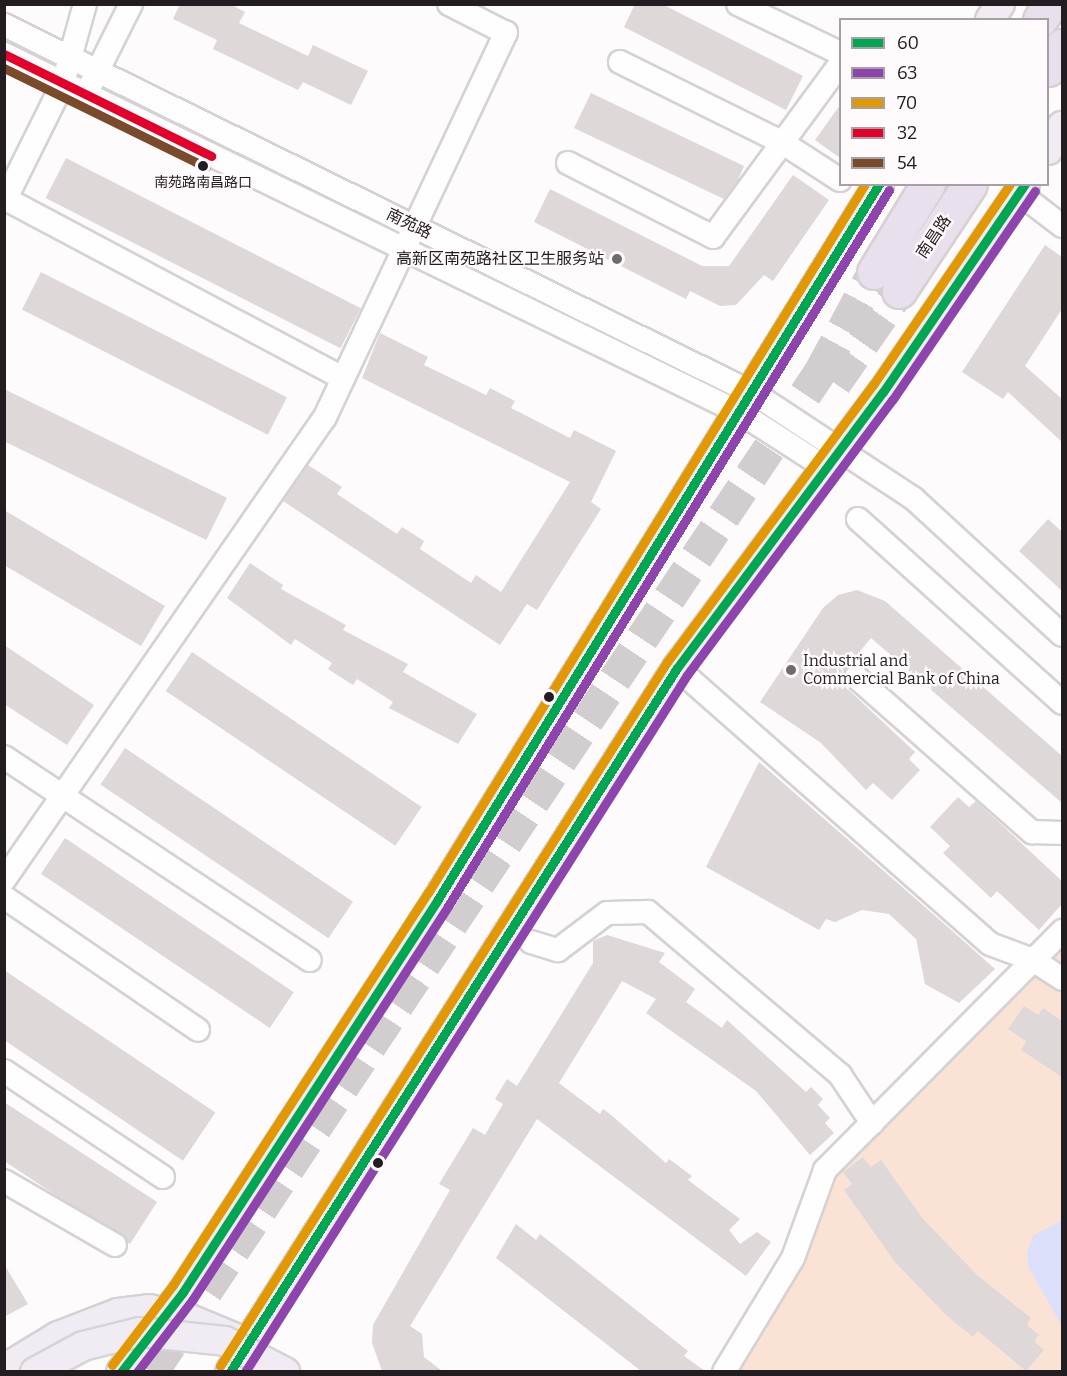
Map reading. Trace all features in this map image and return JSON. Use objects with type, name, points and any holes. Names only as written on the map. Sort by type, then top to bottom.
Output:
[{"type":"highway","points":[[1041,18],[1050,4]]},
{"type":"highway","points":[[1049,66],[1062,46]]},
{"type":"highway","name":"南昌路","points":[[927,186],[886,282],[968,186]]},
{"type":"main road","points":[[991,18],[1000,4]]},
{"type":"main road","points":[[1049,147],[1062,126]]},
{"type":"main road","points":[[121,1371],[168,1313],[432,909],[748,404],[866,189]]},
{"type":"main road","points":[[230,1371],[677,668],[832,459],[1022,189]]},
{"type":"main road","points":[[4,1369],[58,1336],[118,1313],[168,1313],[247,1343],[294,1371]]},
{"type":"main road","points":[[35,1371],[83,1346],[140,1332],[225,1341],[285,1371]]},
{"type":"street","points":[[85,4],[63,83],[5,198],[343,378]]},
{"type":"street","points":[[85,94],[131,4]]},
{"type":"street","points":[[4,880],[325,417],[506,33],[449,4]]},
{"type":"street","points":[[738,4],[839,53]]},
{"type":"street","name":"南苑路","points":[[4,25],[98,71],[409,241]]},
{"type":"street","name":"南苑路","points":[[4,54],[85,94],[409,241],[748,404],[832,459],[913,498],[1062,635]]},
{"type":"street","points":[[620,62],[783,143],[839,179]]},
{"type":"street","points":[[568,163],[713,237],[839,65]]},
{"type":"street","points":[[1022,189],[1062,226]]},
{"type":"street","points":[[858,519],[1062,703]]},
{"type":"street","points":[[677,668],[990,944],[1034,960],[1062,979]]},
{"type":"street","points":[[856,676],[1032,832],[1062,833]]},
{"type":"street","points":[[4,757],[310,960]]},
{"type":"street","points":[[4,897],[198,1030]]},
{"type":"street","points":[[531,942],[558,950],[607,913],[648,912],[840,1075],[872,1123]]},
{"type":"street","points":[[724,1371],[793,1258],[825,1170],[1062,931]]},
{"type":"street","points":[[4,1071],[162,1177]]},
{"type":"street","points":[[4,1181],[115,1245]]},
{"type":"shaded area","points":[[1062,943],[1062,1371],[737,1372],[803,1265],[836,1170]]},
{"type":"water","points":[[1062,1220],[1062,1326],[1029,1268],[1027,1253],[1033,1236]]},
{"type":"building","points":[[180,4],[230,4],[245,12],[239,23],[308,56],[313,45],[368,71],[351,105],[303,82],[298,90],[213,49],[217,40],[173,19]]},
{"type":"building","points":[[635,4],[662,4],[803,76],[786,110],[624,27]]},
{"type":"building","points":[[591,93],[744,166],[737,182],[724,199],[574,128]]},
{"type":"building","points":[[839,106],[839,157],[815,140]]},
{"type":"building","points":[[66,158],[361,308],[340,348],[46,198]]},
{"type":"building","points":[[793,175],[829,200],[773,281],[764,275],[736,305],[720,306],[690,291],[686,299],[534,222],[550,189],[702,266],[729,266]]},
{"type":"building","points":[[1045,245],[1062,257],[1062,309],[1025,366],[1062,399],[1062,442],[1008,392],[1003,399],[962,372]]},
{"type":"building","points":[[41,272],[287,397],[268,435],[22,309]]},
{"type":"building","points":[[380,333],[428,357],[424,365],[486,395],[490,388],[515,401],[511,408],[570,438],[574,430],[616,451],[591,502],[601,509],[537,610],[527,604],[500,645],[283,501],[308,465],[342,487],[337,494],[397,534],[402,527],[424,541],[420,549],[471,583],[476,575],[501,592],[570,482],[362,378]]},
{"type":"building","points":[[4,389],[227,498],[206,540],[4,441]]},
{"type":"building","points":[[4,510],[165,606],[141,646],[4,565]]},
{"type":"building","points":[[1048,519],[1062,532],[1062,591],[1019,551]]},
{"type":"building","points":[[250,563],[283,585],[281,589],[346,625],[343,630],[408,664],[403,672],[477,714],[458,744],[389,708],[393,702],[357,679],[353,685],[328,669],[332,663],[295,639],[291,645],[227,598]]},
{"type":"building","points":[[857,590],[885,601],[1062,756],[1062,803],[871,638],[837,679],[915,752],[909,759],[920,770],[892,800],[873,783],[866,790],[821,743],[760,702],[823,608],[838,595]]},
{"type":"building","points":[[4,645],[94,705],[67,745],[4,704]]},
{"type":"building","points":[[192,652],[422,807],[395,846],[166,691]]},
{"type":"building","points":[[125,748],[353,902],[328,938],[100,784]]},
{"type":"building","points":[[759,762],[995,969],[959,1003],[925,984],[916,939],[889,914],[862,910],[835,922],[826,919],[819,930],[706,867]]},
{"type":"building","points":[[958,797],[969,807],[976,801],[1062,881],[1062,904],[1039,930],[997,891],[991,898],[943,853],[950,846],[930,827]]},
{"type":"building","points":[[65,838],[294,992],[270,1028],[41,874]]},
{"type":"building","points":[[607,935],[665,953],[659,962],[695,989],[686,1002],[722,1028],[727,1020],[806,1092],[811,1087],[823,1099],[818,1105],[830,1118],[825,1123],[834,1133],[810,1155],[756,1091],[646,1013],[656,999],[622,981],[559,1083],[600,1114],[603,1109],[610,1114],[666,1163],[669,1159],[692,1176],[688,1180],[740,1219],[729,1230],[740,1244],[757,1232],[771,1242],[746,1276],[537,1119],[410,1326],[422,1334],[424,1357],[442,1371],[382,1371],[372,1343],[373,1325],[450,1190],[439,1184],[473,1128],[485,1135],[503,1104],[495,1099],[507,1079],[517,1086],[593,963],[593,941]]},
{"type":"building","points":[[4,970],[215,1113],[183,1161],[4,1040]]},
{"type":"building","points":[[1024,1006],[1038,1015],[1043,1008],[1062,1021],[1062,1077],[1021,1050],[1026,1041],[1008,1029]]},
{"type":"building","points":[[4,1102],[157,1202],[130,1244],[4,1161]]},
{"type":"building","points":[[863,1157],[871,1167],[881,1160],[923,1219],[978,1276],[1031,1318],[1027,1325],[1039,1335],[1034,1341],[1044,1350],[1026,1371],[978,1331],[973,1337],[946,1315],[895,1262],[844,1190],[852,1184],[843,1172]]},
{"type":"building","points":[[516,1224],[536,1240],[540,1234],[688,1351],[684,1356],[705,1371],[641,1371],[496,1258]]},
{"type":"building","points":[[4,1264],[28,1304],[4,1317]]},
{"type":"tunnel","points":[[152,1372],[820,372],[874,272]]},
{"type":"tunnel","points":[[835,383],[899,291]]},
{"type":"transit line","name":"32","points":[[4,54],[211,156]]},
{"type":"transit line","name":"54","points":[[4,68],[206,167]]},
{"type":"transit line","name":"70","points":[[112,1365],[173,1285],[428,893],[864,186]]},
{"type":"transit line","name":"60","points":[[121,1372],[183,1292],[438,899],[878,186]]},
{"type":"transit line","name":"70","points":[[220,1366],[667,662],[873,385],[1009,186]]},
{"type":"transit line","name":"60","points":[[230,1372],[677,668],[883,392],[1024,186]]},
{"type":"transit line","name":"63","points":[[137,1372],[193,1299],[448,906],[889,190]]},
{"type":"transit line","name":"63","points":[[245,1372],[687,675],[893,399],[1035,191]]},
{"type":"place","name":"南苑路南昌路口","points":[[203,166]]},
{"type":"place","name":"高新区南苑路社区卫生服务站","points":[[617,259]]},
{"type":"place","name":"Industrial and Commercial Bank of China","points":[[791,670]]}]
